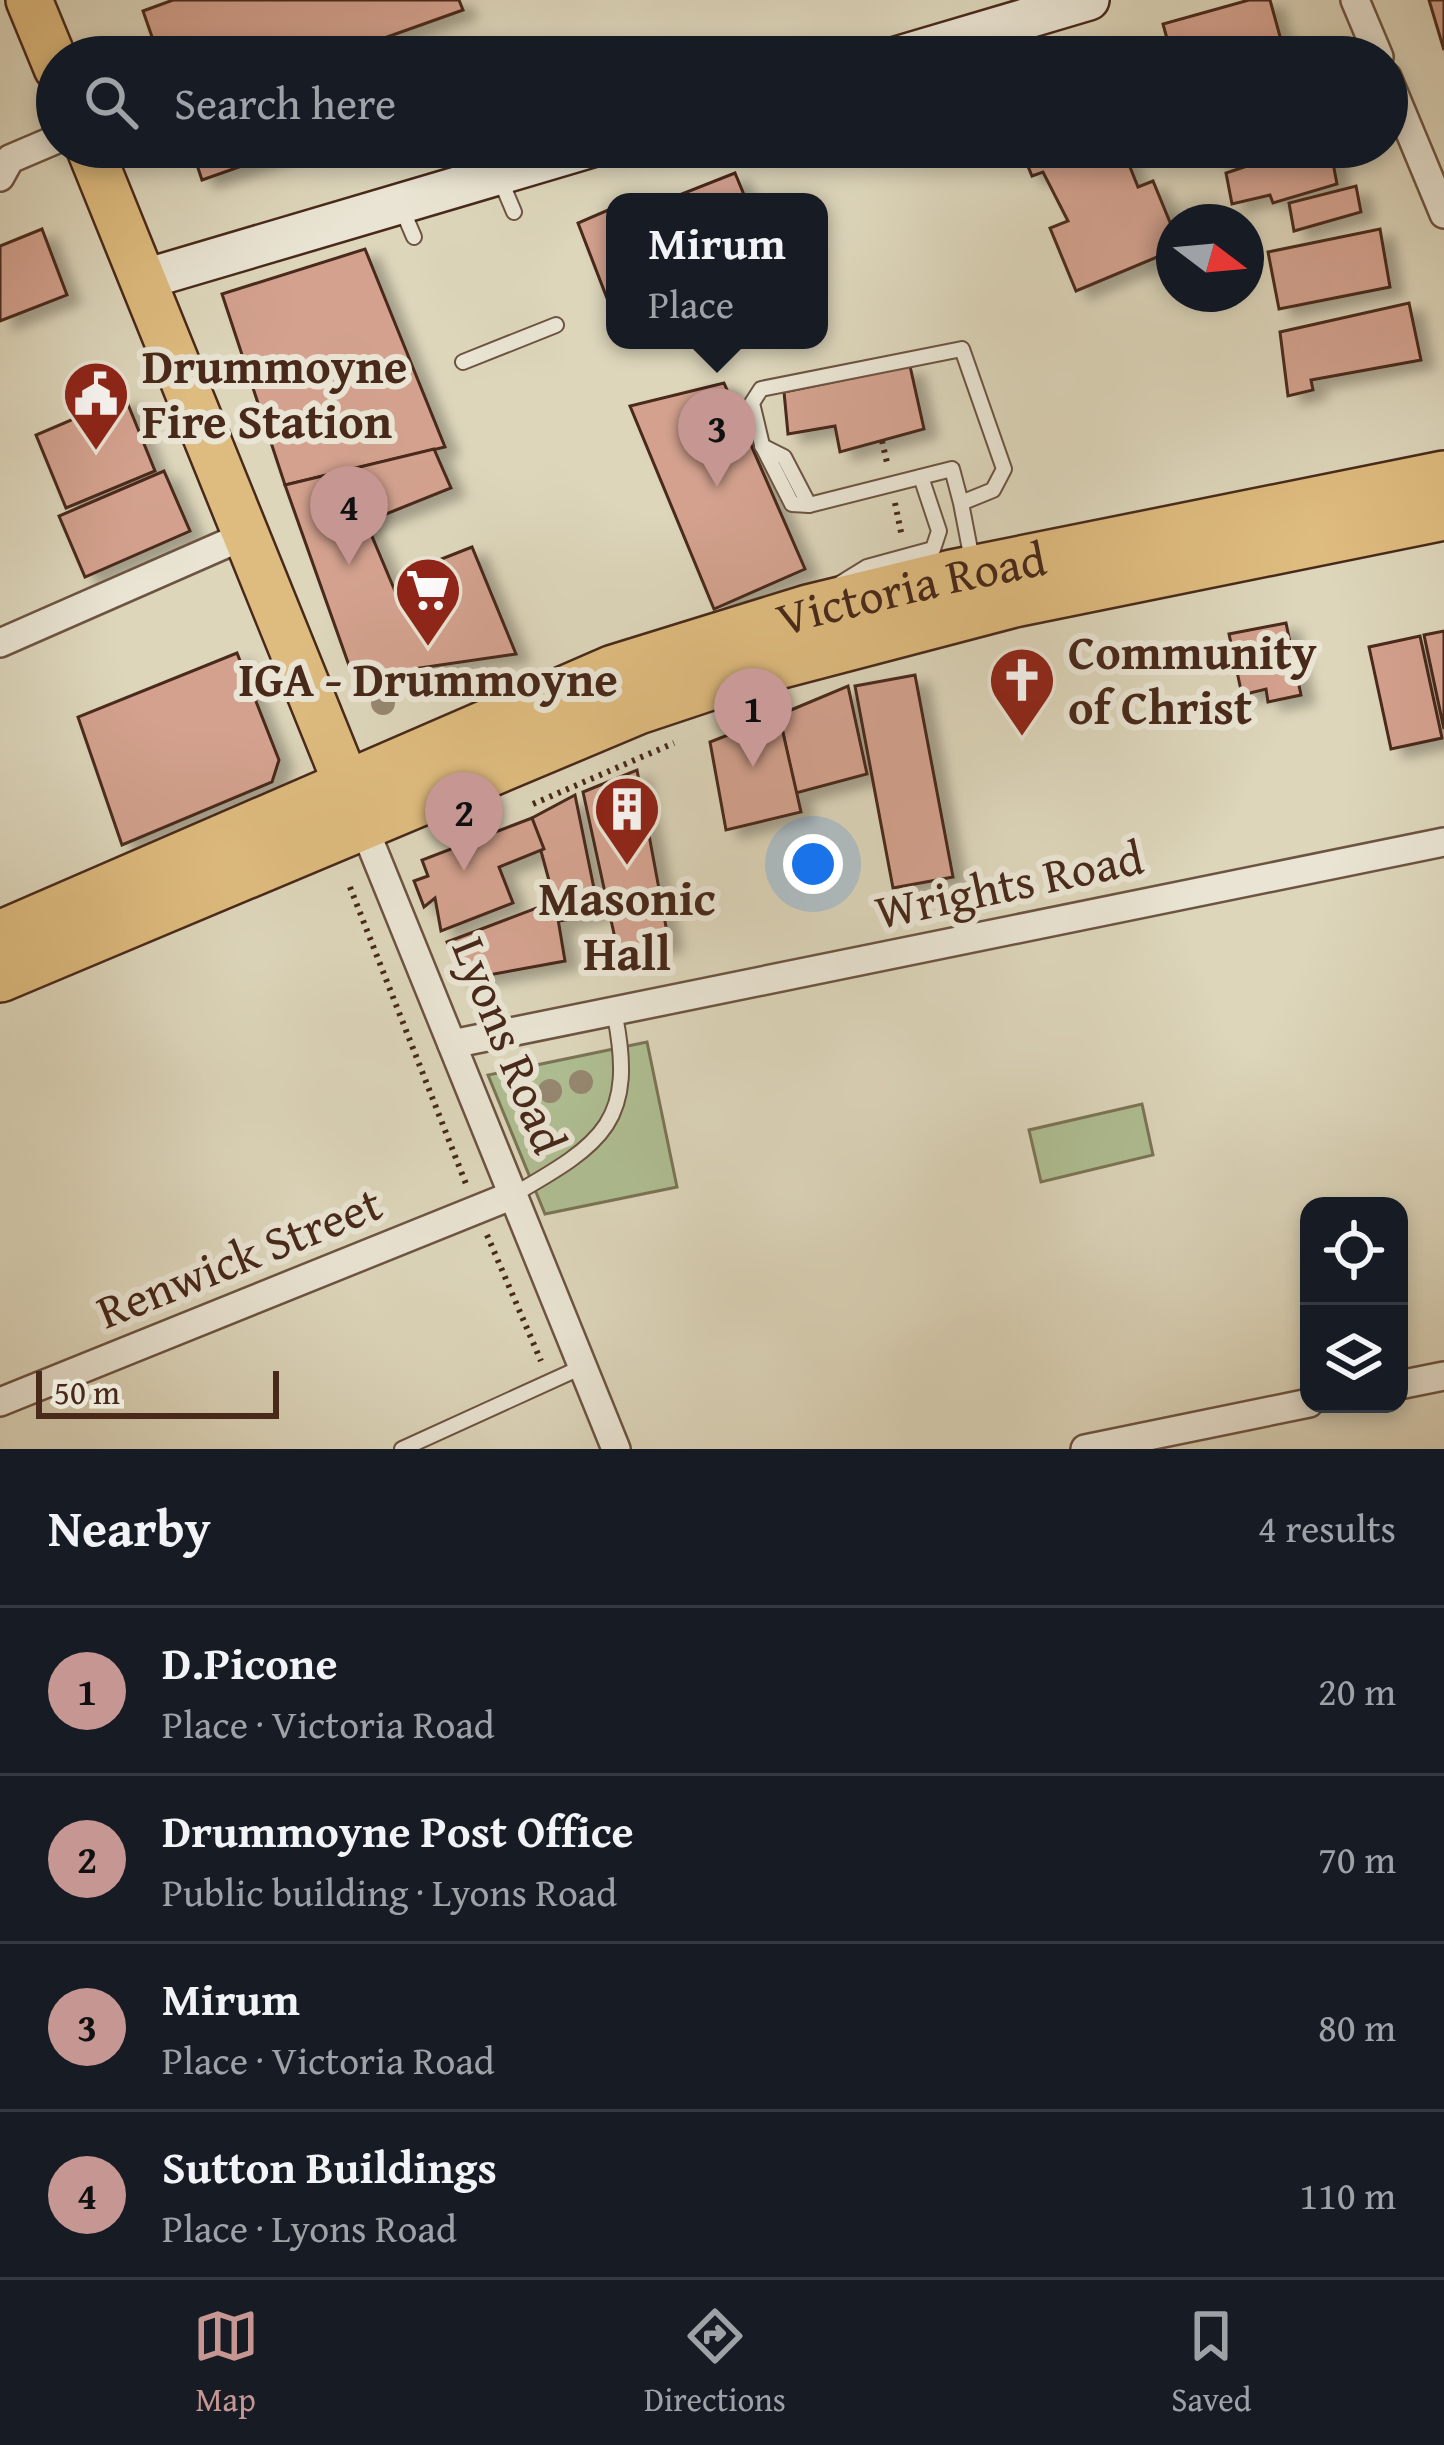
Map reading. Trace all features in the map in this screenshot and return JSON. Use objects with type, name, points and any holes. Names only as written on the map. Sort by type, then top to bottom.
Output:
[{"type":"highway","name":"Victoria Road","points":[[0,976],[356,807],[614,671],[792,610],[1444,477]]},
{"type":"highway","name":"Victoria Road","points":[[0,937],[754,669],[1014,601],[1444,514]]},
{"type":"main road","points":[[29,0],[44,36]]},
{"type":"main road","name":"Lyons Road","points":[[97,168],[356,807]]},
{"type":"street","points":[[967,36],[1089,0]]},
{"type":"street","points":[[1355,0],[1370,36]]},
{"type":"street","points":[[1408,127],[1444,214]]},
{"type":"street","points":[[0,176],[10,159],[36,148]]},
{"type":"street","points":[[142,280],[407,220],[522,168]]},
{"type":"street","points":[[0,643],[246,535]]},
{"type":"street","name":"Lyons Road","points":[[356,807],[513,1195],[569,1373],[616,1449]]},
{"type":"street","name":"Wrights Road","points":[[452,1044],[1444,842]]},
{"type":"street","name":"Renwick Street","points":[[0,1402],[513,1195]]},
{"type":"street","points":[[1408,1383],[1444,1376]]},
{"type":"street","points":[[1085,1449],[1300,1405]]},
{"type":"lane","points":[[499,175],[514,212]]},
{"type":"lane","points":[[463,362],[556,325]]},
{"type":"lane","points":[[961,502],[993,490],[1004,469],[962,349],[761,389],[752,403],[762,446],[785,497],[799,507],[952,469],[974,572]]},
{"type":"lane","points":[[792,610],[867,567],[933,549],[940,531],[921,477]]},
{"type":"lane","points":[[513,1195],[592,1145],[613,1115],[625,1075],[614,1011]]},
{"type":"lane","points":[[402,1449],[569,1373]]},
{"type":"path","points":[[533,804],[689,736]]},
{"type":"path","name":"Lyons Road","points":[[350,886],[476,1209],[542,1363],[569,1373]]},
{"type":"green space","points":[[647,1042],[677,1187],[545,1214],[488,1075]]},
{"type":"green space","points":[[1142,1104],[1153,1155],[1041,1182],[1029,1130]]},
{"type":"building","points":[[173,0],[459,0],[463,10],[390,36],[152,36],[143,11]]},
{"type":"building","points":[[1249,0],[1270,0],[1280,36],[1166,36],[1163,24]]},
{"type":"building","points":[[1429,0],[1444,0],[1444,50]]},
{"type":"building","points":[[198,168],[236,168],[202,180]]},
{"type":"building","points":[[1029,168],[1130,168],[1138,187],[1153,181],[1162,204],[1156,204],[1156,258],[1076,291],[1050,228],[1068,221],[1043,172],[1032,176]]},
{"type":"building","points":[[1241,168],[1334,168],[1337,184],[1273,203],[1270,195],[1232,204],[1226,173]]},
{"type":"building","points":[[735,173],[743,193],[684,193]]},
{"type":"building","points":[[1356,186],[1361,212],[1294,231],[1289,203]]},
{"type":"building","points":[[606,211],[606,296],[578,223]]},
{"type":"building","points":[[42,229],[67,295],[0,321],[0,246]]},
{"type":"building","points":[[1380,229],[1390,287],[1279,309],[1268,252]]},
{"type":"building","points":[[365,249],[445,447],[285,485],[222,294]]},
{"type":"building","points":[[1409,303],[1421,360],[1311,380],[1313,390],[1288,396],[1280,332]]},
{"type":"building","points":[[910,366],[924,429],[840,452],[835,426],[788,434],[784,392]]},
{"type":"building","points":[[724,383],[805,569],[714,609],[630,406]]},
{"type":"building","name":"Drummoyne Fire Station","points":[[125,397],[155,471],[66,508],[36,435]]},
{"type":"building","points":[[434,449],[451,488],[366,522],[395,591],[441,570],[439,560],[472,547],[516,654],[358,677],[351,671],[285,485]]},
{"type":"building","points":[[164,471],[190,531],[85,577],[59,516]]},
{"type":"building","points":[[1286,623],[1301,695],[1268,702],[1266,689],[1242,695],[1229,634]]},
{"type":"building","points":[[1444,631],[1444,729],[1424,635]]},
{"type":"building","points":[[1420,636],[1442,738],[1391,749],[1369,647]]},
{"type":"building","points":[[237,653],[279,760],[272,782],[122,845],[78,717]]},
{"type":"building","points":[[915,675],[953,877],[893,888],[855,686]]},
{"type":"building","points":[[848,686],[867,774],[796,793],[779,715]]},
{"type":"building","points":[[779,715],[801,812],[726,830],[710,742]]},
{"type":"building","name":"Masonic Hall","points":[[637,770],[669,943],[618,952],[583,792]]},
{"type":"building","points":[[575,795],[599,913],[560,921],[532,818]]},
{"type":"building","points":[[532,818],[544,849],[499,867],[513,903],[441,931],[435,898],[424,907],[414,881],[428,876],[422,860]]},
{"type":"building","points":[[555,901],[565,961],[461,980],[447,942]]},
{"type":"place","name":"Drummoyne Fire Station","points":[[96,453]]},
{"type":"place","name":"Mirum","points":[[717,487]]},
{"type":"place","name":"Sutton Buildings","points":[[349,565]]},
{"type":"place","name":"IGA - Drummoyne","points":[[428,649]]},
{"type":"place","name":"Community of Christ","points":[[1022,739]]},
{"type":"place","name":"D.Picone","points":[[753,767]]},
{"type":"place","name":"Masonic Hall","points":[[627,868]]},
{"type":"place","name":"Drummoyne Post Office","points":[[464,871]]}]
